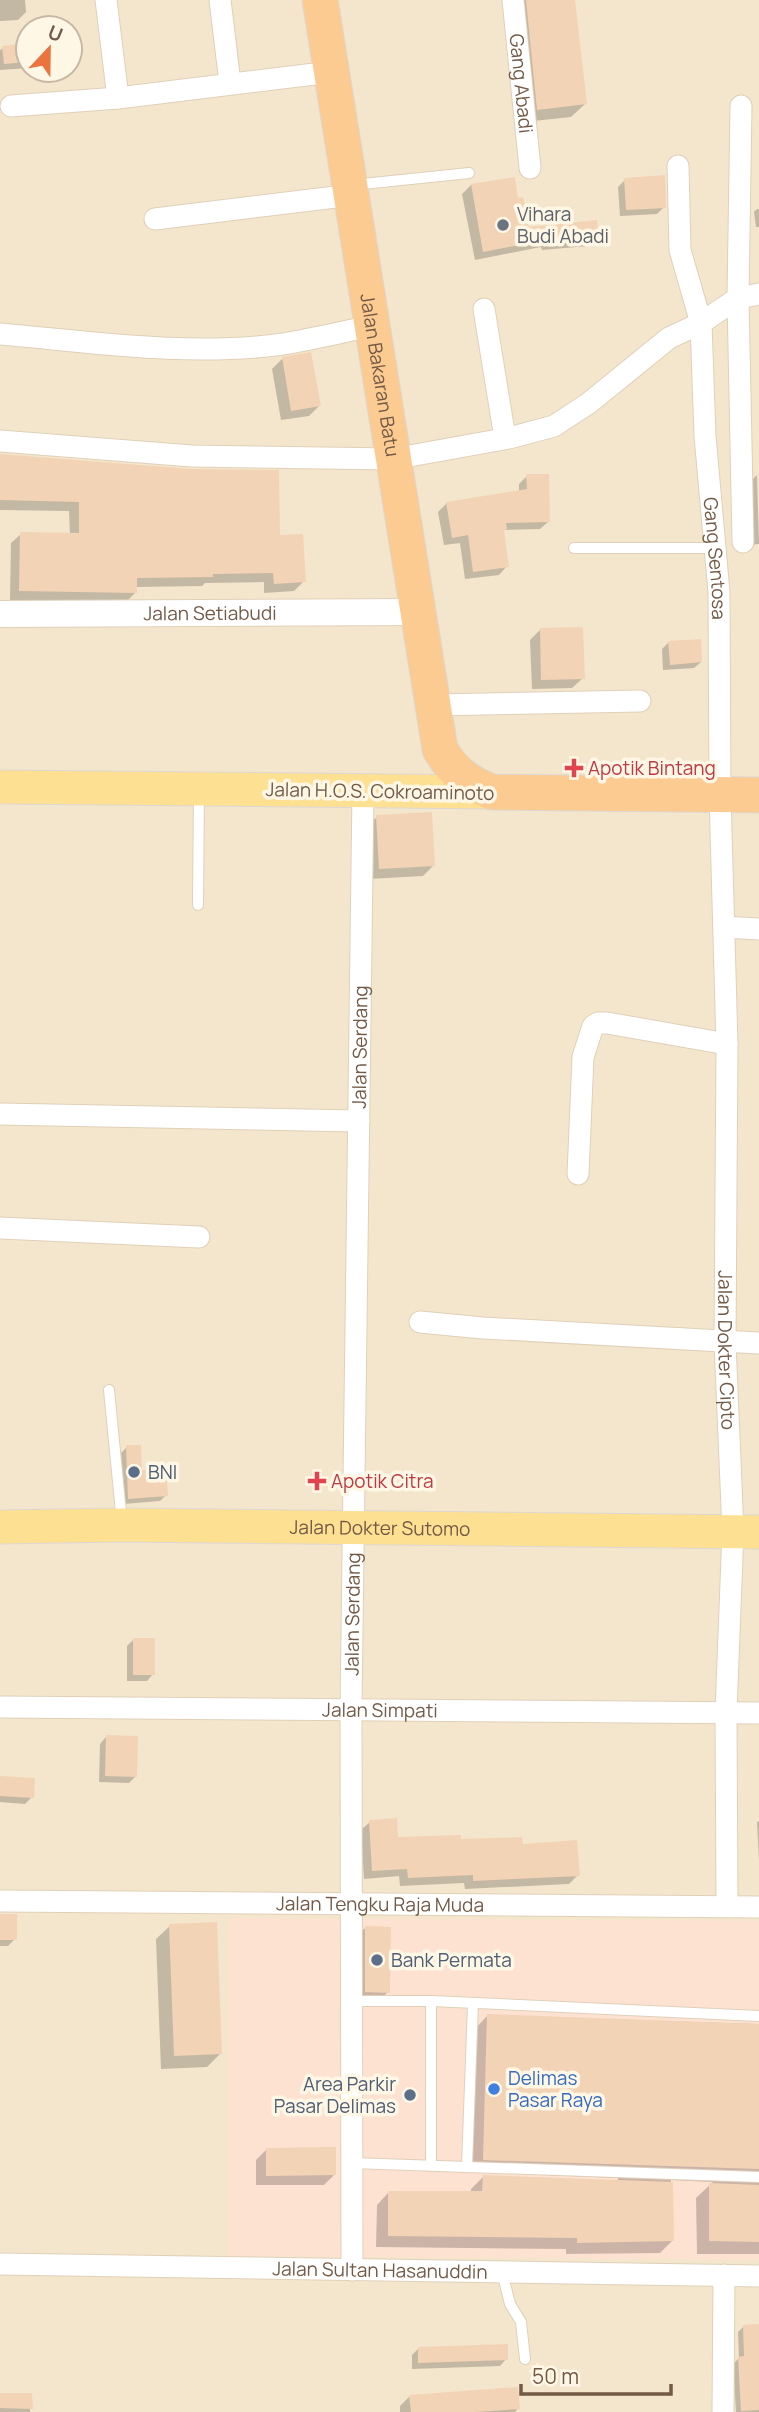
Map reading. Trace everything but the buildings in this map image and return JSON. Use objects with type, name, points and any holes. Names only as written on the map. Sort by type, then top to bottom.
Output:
[{"type":"highway","name":"Jalan Bakaran Batu","points":[[320,0],[440,749],[459,775],[473,785],[492,792]]},
{"type":"highway","name":"Jalan H.O.S. Cokroaminoto","points":[[492,792],[759,795]]},
{"type":"main road","points":[[378,791],[410,787],[423,777],[440,749]]},
{"type":"main road","name":"Jalan H.O.S. Cokroaminoto","points":[[0,788],[492,792]]},
{"type":"main road","name":"Jalan Dokter Sutomo","points":[[0,1527],[122,1525],[746,1531]]},
{"type":"street","points":[[106,0],[118,98]]},
{"type":"street","points":[[220,0],[230,83]]},
{"type":"street","name":"Gang Abadi","points":[[513,0],[530,168]]},
{"type":"street","points":[[11,106],[118,98],[331,72]]},
{"type":"street","points":[[741,106],[748,296],[743,542]]},
{"type":"street","name":"Gang Sentosa","points":[[678,166],[680,250],[701,323],[705,436],[719,592],[720,795]]},
{"type":"street","points":[[155,219],[351,190]]},
{"type":"street","points":[[0,441],[192,456],[393,459],[505,438],[554,426],[589,403],[669,338],[748,296]]},
{"type":"street","points":[[484,309],[505,438]]},
{"type":"street","points":[[0,334],[136,347],[220,348],[281,344],[372,326]]},
{"type":"street","name":"Jalan Setiabudi","points":[[0,614],[418,612]]},
{"type":"street","points":[[433,705],[640,701]]},
{"type":"street","name":"Jalan Serdang","points":[[352,2270],[351,1708],[359,1121],[378,791]]},
{"type":"street","name":"Jalan Dokter Cipto","points":[[720,795],[727,1044],[725,1343],[746,1531],[726,1712],[727,1906]]},
{"type":"street","points":[[724,927],[759,929]]},
{"type":"street","points":[[578,1174],[583,1058],[593,1026],[607,1023],[727,1044]]},
{"type":"street","points":[[0,1114],[359,1121]]},
{"type":"street","points":[[0,1228],[199,1237]]},
{"type":"street","points":[[420,1322],[725,1343],[759,1343]]},
{"type":"street","name":"Jalan Simpati","points":[[0,1707],[759,1713]]},
{"type":"street","name":"Jalan Tengku Raja Muda","points":[[0,1901],[759,1907]]},
{"type":"street","name":"Jalan Sultan Hasanuddin","points":[[0,2264],[759,2276]]},
{"type":"street","points":[[723,2412],[724,2276]]},
{"type":"lane","points":[[351,190],[468,173]]},
{"type":"lane","points":[[575,548],[715,548]]},
{"type":"lane","points":[[198,905],[199,789]]},
{"type":"lane","points":[[108,1390],[122,1525]]},
{"type":"lane","points":[[351,2001],[431,2001],[759,2015]]},
{"type":"lane","points":[[431,2001],[431,2164]]},
{"type":"lane","points":[[467,2166],[473,2003]]},
{"type":"lane","points":[[352,2163],[759,2177]]},
{"type":"lane","points":[[502,2272],[510,2304],[520,2322],[525,2359]]},
{"type":"shaded area","points":[[0,0],[759,0],[759,2412],[0,2412]]},
{"type":"shaded area","name":"Delimas Pasar Raya","points":[[230,1918],[759,1921],[759,2260],[230,2256]]},
{"type":"place","name":"Vihara Budi Abadi","points":[[503,225]]},
{"type":"place","name":"Apotik Bintang","points":[[574,768]]},
{"type":"place","name":"BNI","points":[[134,1472]]},
{"type":"place","name":"Apotik Citra","points":[[317,1481]]},
{"type":"place","name":"Bank Permata","points":[[377,1960]]},
{"type":"place","name":"Delimas Pasar Raya","points":[[494,2089]]},
{"type":"place","name":"Area Parkir Pasar Delimas","points":[[410,2095]]}]
